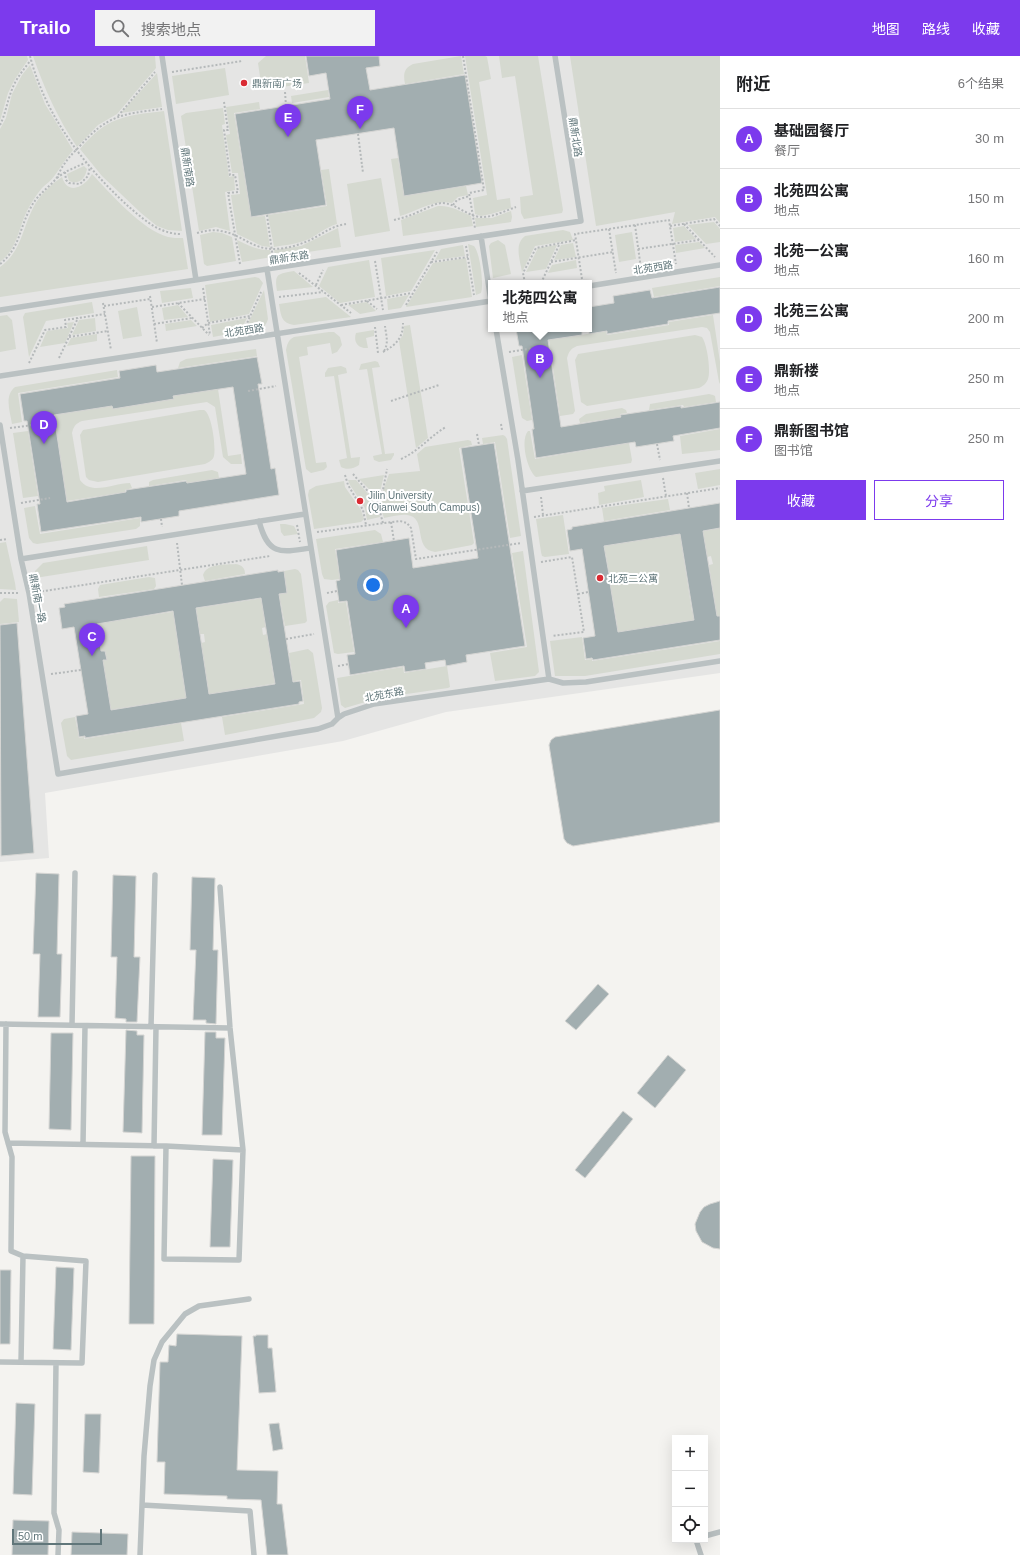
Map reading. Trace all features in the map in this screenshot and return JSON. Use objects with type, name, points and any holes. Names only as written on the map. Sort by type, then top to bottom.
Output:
[{"type":"lane","name":"鼎新南路","points":[[162,56],[196,280]]},
{"type":"lane","name":"鼎新北路","points":[[555,56],[581,221]]},
{"type":"lane","name":"鼎新东路","points":[[0,310],[581,221]]},
{"type":"lane","points":[[481,236],[488,282]]},
{"type":"lane","name":"北苑西路","points":[[592,286],[720,265]]},
{"type":"lane","points":[[267,269],[276,334],[338,718]]},
{"type":"lane","name":"北苑西路","points":[[0,376],[488,301]]},
{"type":"lane","points":[[496,332],[522,491],[549,679]]},
{"type":"lane","name":"鼎新南一路","points":[[0,425],[21,559],[30,593],[58,774]]},
{"type":"lane","points":[[522,491],[720,461]]},
{"type":"lane","points":[[21,559],[305,514]]},
{"type":"lane","points":[[259,521],[266,541],[276,549],[290,551],[310,548]]},
{"type":"lane","name":"北苑东路","points":[[58,774],[318,729],[332,724],[338,718],[374,704],[549,679],[554,682],[575,683],[720,661]]},
{"type":"lane","points":[[72,1025],[75,873]]},
{"type":"lane","points":[[154,1146],[153,1027],[155,875]]},
{"type":"lane","points":[[166,1146],[164,1259],[239,1260],[243,1150],[230,1028],[220,887]]},
{"type":"lane","points":[[0,1362],[82,1364],[86,1261],[23,1256],[11,1251],[12,1157],[5,1132],[3,1024],[230,1028]]},
{"type":"lane","points":[[83,1144],[85,1026]]},
{"type":"lane","points":[[8,1143],[166,1146],[243,1150]]},
{"type":"lane","points":[[21,1362],[23,1256]]},
{"type":"lane","points":[[140,1555],[144,1456],[150,1386],[154,1360],[162,1342],[186,1314],[199,1306],[249,1299]]},
{"type":"lane","points":[[56,1363],[54,1513],[59,1530],[58,1555]]},
{"type":"lane","points":[[142,1505],[250,1511],[254,1555]]},
{"type":"lane","points":[[708,1535],[720,1532]]},
{"type":"lane","points":[[697,1543],[701,1555]]},
{"type":"path","points":[[30,56],[38,80],[49,104],[76,150],[90,167],[141,217],[166,233],[183,234]]},
{"type":"path","points":[[463,56],[484,190],[469,192],[475,228]]},
{"type":"path","points":[[0,125],[4,117],[11,91],[31,60]]},
{"type":"path","points":[[164,74],[242,61]]},
{"type":"path","points":[[117,117],[163,64]]},
{"type":"path","points":[[285,92],[286,106]]},
{"type":"path","points":[[224,102],[228,130],[224,130],[230,175],[236,175],[238,192],[228,193],[240,264]]},
{"type":"path","points":[[56,178],[65,162],[98,127],[117,117],[138,112],[164,109],[170,111]]},
{"type":"path","points":[[358,134],[363,173]]},
{"type":"path","points":[[0,264],[12,253],[17,244],[30,209],[40,193],[56,178],[86,162]]},
{"type":"path","points":[[65,172],[66,180],[69,183],[80,184],[88,176],[90,167]]},
{"type":"path","points":[[453,205],[457,200],[470,196]]},
{"type":"path","points":[[394,220],[418,213],[438,203],[453,205],[472,215],[481,217],[491,216],[516,207]]},
{"type":"path","points":[[267,215],[273,259]]},
{"type":"path","points":[[670,226],[714,219],[720,226]]},
{"type":"path","points":[[582,279],[575,234],[609,228],[669,220],[676,265]]},
{"type":"path","points":[[197,233],[214,230],[222,231],[253,246],[264,249],[272,249],[300,244],[312,239],[330,228],[346,224]]},
{"type":"path","points":[[684,224],[717,258]]},
{"type":"path","points":[[635,225],[642,270]]},
{"type":"path","points":[[609,228],[616,274]]},
{"type":"path","points":[[524,280],[523,273],[536,248],[576,240]]},
{"type":"path","points":[[638,249],[699,240]]},
{"type":"path","points":[[542,280],[560,243]]},
{"type":"path","points":[[465,244],[474,296]]},
{"type":"path","points":[[404,308],[439,249]]},
{"type":"path","points":[[551,262],[613,252]]},
{"type":"path","points":[[431,262],[468,257]]},
{"type":"path","points":[[367,301],[376,309],[383,309],[375,259]]},
{"type":"path","points":[[316,286],[324,267]]},
{"type":"path","points":[[297,271],[356,316]]},
{"type":"path","points":[[178,303],[210,336],[203,286]]},
{"type":"path","points":[[242,333],[263,287]]},
{"type":"path","points":[[278,297],[324,292]]},
{"type":"path","points":[[149,293],[157,344]]},
{"type":"path","points":[[341,305],[412,293]]},
{"type":"path","points":[[104,306],[150,299]]},
{"type":"path","points":[[152,307],[205,299]]},
{"type":"path","points":[[103,300],[111,351]]},
{"type":"path","points":[[28,364],[46,330],[66,327],[65,320],[105,314]]},
{"type":"path","points":[[202,328],[208,323],[250,316]]},
{"type":"path","points":[[58,359],[78,318]]},
{"type":"path","points":[[154,324],[192,318]]},
{"type":"path","points":[[385,326],[387,347],[383,352],[393,346],[400,338],[403,330],[403,323]]},
{"type":"path","points":[[375,328],[378,353]]},
{"type":"path","points":[[69,337],[108,331]]},
{"type":"path","points":[[509,352],[534,348]]},
{"type":"path","points":[[392,402],[439,385]]},
{"type":"path","points":[[248,391],[276,386]]},
{"type":"path","points":[[10,428],[40,424]]},
{"type":"path","points":[[501,424],[502,430]]},
{"type":"path","points":[[401,459],[418,450],[434,434],[446,427]]},
{"type":"path","points":[[477,434],[479,445]]},
{"type":"path","points":[[657,444],[660,460]]},
{"type":"path","points":[[377,502],[383,490],[387,469]]},
{"type":"path","points":[[354,474],[377,502],[383,523]]},
{"type":"path","points":[[344,475],[348,485],[363,510],[366,525]]},
{"type":"path","points":[[663,477],[666,496]]},
{"type":"path","points":[[533,517],[720,488]]},
{"type":"path","points":[[687,493],[690,508]]},
{"type":"path","points":[[541,495],[544,515]]},
{"type":"path","points":[[21,502],[50,498]]},
{"type":"path","points":[[161,519],[162,527]]},
{"type":"path","points":[[315,533],[400,521],[407,523],[411,528],[416,559],[523,543]]},
{"type":"path","points":[[391,522],[394,541]]},
{"type":"path","points":[[0,540],[7,539]]},
{"type":"path","points":[[177,542],[182,585]]},
{"type":"path","points":[[38,592],[273,556]]},
{"type":"path","points":[[540,562],[572,557],[584,632],[550,636]]},
{"type":"path","points":[[578,594],[588,592]]},
{"type":"path","points":[[1,594],[21,594]]},
{"type":"path","points":[[286,639],[314,634]]},
{"type":"path","points":[[51,674],[81,670]]},
{"type":"shaded area","name":"Jilin University (Qianwei South Campus)","points":[[0,56],[720,56],[720,673],[446,712],[343,741],[45,793],[49,858],[0,862]]},
{"type":"shaded area","points":[[0,56],[27,56],[28,60],[15,79],[8,93],[0,121]]},
{"type":"shaded area","points":[[33,56],[155,56],[156,68],[117,114],[98,125],[77,147],[52,103]]},
{"type":"shaded area","points":[[266,56],[305,56],[309,83],[262,90],[258,63]]},
{"type":"shaded area","points":[[461,56],[464,74],[405,84],[404,77],[406,69],[413,64]]},
{"type":"shaded area","points":[[465,56],[487,57],[491,79],[479,82],[497,200],[510,198],[511,208],[481,216],[475,214],[473,198],[487,195]]},
{"type":"shaded area","points":[[499,56],[538,56],[563,210],[562,213],[524,219],[521,213],[520,197],[533,195],[515,76],[502,78]]},
{"type":"shaded area","points":[[570,56],[720,56],[720,223],[715,217],[672,224],[675,212],[596,226]]},
{"type":"shaded area","points":[[30,65],[45,104],[73,150],[54,177],[42,188],[34,199],[24,218],[11,251],[0,262],[0,129],[6,118],[12,94],[22,75]]},
{"type":"shaded area","points":[[225,68],[229,95],[176,104],[172,76]]},
{"type":"shaded area","points":[[157,73],[162,107],[121,113]]},
{"type":"shaded area","points":[[328,90],[329,97],[292,103],[291,96]]},
{"type":"shaded area","points":[[259,102],[260,109],[234,113],[251,217],[265,216],[270,247],[262,246],[237,234],[231,195],[240,194],[238,173],[232,173],[226,135],[230,134],[226,107]]},
{"type":"shaded area","points":[[223,108],[225,124],[222,125],[229,177],[234,176],[235,190],[225,192],[230,231],[216,227],[199,231],[181,116],[186,113]]},
{"type":"shaded area","points":[[164,111],[182,231],[168,230],[157,226],[102,176],[80,149],[90,138],[108,124],[127,117]]},
{"type":"shaded area","points":[[398,158],[404,196],[466,186],[468,195],[458,197],[452,203],[445,202],[432,204],[400,216],[391,159]]},
{"type":"shaded area","points":[[84,166],[87,169],[85,176],[79,182],[69,181],[67,174]]},
{"type":"shaded area","points":[[329,169],[337,224],[305,241],[274,247],[268,215],[327,206],[321,170]]},
{"type":"shaded area","points":[[92,174],[127,210],[148,227],[168,237],[183,238],[188,269],[0,297],[0,267],[7,261],[17,248],[29,216],[38,199],[49,187],[62,177],[68,186],[77,188],[85,183]]},
{"type":"shaded area","points":[[381,178],[390,231],[355,237],[347,184]]},
{"type":"shaded area","points":[[438,206],[451,207],[471,216],[473,226],[403,236],[401,220]]},
{"type":"shaded area","points":[[511,211],[511,222],[476,227],[475,218],[492,218]]},
{"type":"shaded area","points":[[714,222],[720,229],[720,242],[706,244],[688,225]]},
{"type":"shaded area","points":[[684,226],[696,239],[675,242],[673,228]]},
{"type":"shaded area","points":[[338,228],[341,247],[275,257],[274,250],[301,246]]},
{"type":"shaded area","points":[[563,230],[570,232],[573,240],[535,246],[522,272],[519,248],[522,239],[525,236]]},
{"type":"shaded area","points":[[213,232],[222,233],[232,237],[236,261],[207,266],[204,264],[200,235]]},
{"type":"shaded area","points":[[632,232],[636,259],[619,262],[615,235]]},
{"type":"shaded area","points":[[237,240],[257,249],[270,250],[272,257],[242,262]]},
{"type":"shaded area","points":[[498,240],[505,245],[511,274],[493,278],[489,246],[491,243]]},
{"type":"shaded area","points":[[699,242],[705,248],[676,253],[675,245]]},
{"type":"shaded area","points":[[573,243],[576,257],[554,260],[561,245]]},
{"type":"shaded area","points":[[468,244],[474,246],[478,255],[481,269],[482,289],[481,293],[476,295]]},
{"type":"shaded area","points":[[463,245],[465,256],[435,260],[441,249]]},
{"type":"shaded area","points":[[557,245],[546,269],[526,272],[538,248]]},
{"type":"shaded area","points":[[435,250],[411,291],[386,296],[381,258]]},
{"type":"shaded area","points":[[466,258],[472,297],[406,307],[433,263]]},
{"type":"shaded area","points":[[369,260],[375,297],[340,303],[319,286],[328,267]]},
{"type":"shaded area","points":[[576,260],[577,268],[548,273],[552,265]]},
{"type":"shaded area","points":[[294,271],[313,287],[277,291],[276,281],[278,275]]},
{"type":"shaded area","points":[[255,277],[259,278],[263,283],[249,314],[210,322],[205,285]]},
{"type":"shaded area","points":[[720,277],[720,286],[654,297],[652,288]]},
{"type":"shaded area","points":[[191,288],[193,298],[162,303],[160,291]]},
{"type":"shaded area","points":[[264,290],[268,319],[267,323],[262,328],[244,332]]},
{"type":"shaded area","points":[[409,295],[401,308],[388,310],[387,299]]},
{"type":"shaded area","points":[[326,297],[351,317],[294,325],[286,322],[282,318],[279,304]]},
{"type":"shaded area","points":[[92,302],[94,313],[46,321],[29,357],[23,317],[25,313]]},
{"type":"shaded area","points":[[367,302],[376,311],[360,314],[348,305]]},
{"type":"shaded area","points":[[178,305],[188,317],[164,320],[162,308]]},
{"type":"shaded area","points":[[137,307],[142,336],[123,339],[118,311]]},
{"type":"shaded area","points":[[7,315],[12,320],[16,349],[0,352],[0,316]]},
{"type":"shaded area","points":[[713,315],[720,362],[720,384],[710,332],[707,328],[702,327],[577,346],[570,351],[567,358],[575,411],[573,414],[560,416],[549,340],[606,331],[607,335],[669,325],[669,322]]},
{"type":"shaded area","points":[[95,318],[96,331],[72,335],[79,320]]},
{"type":"shaded area","points":[[247,318],[240,332],[213,337],[211,325]]},
{"type":"shaded area","points":[[191,320],[197,326],[166,331],[165,324]]},
{"type":"shaded area","points":[[74,322],[65,343],[40,347],[47,331],[68,328],[67,323]]},
{"type":"shaded area","points":[[410,325],[428,438],[416,448],[399,341],[403,335],[404,326]]},
{"type":"shaded area","points":[[374,330],[374,336],[366,338],[368,348],[361,347],[357,344],[355,339],[356,333]]},
{"type":"shaded area","points":[[334,332],[340,337],[342,345],[337,352],[332,354],[330,343],[307,347],[308,355],[299,357],[316,463],[326,462],[327,467],[324,470],[311,473],[306,469],[286,350],[287,344],[294,337]]},
{"type":"shaded area","points":[[97,334],[97,341],[67,346],[71,338]]},
{"type":"shaded area","points":[[695,335],[702,337],[704,340],[709,370],[708,379],[705,384],[699,388],[587,406],[581,402],[575,360],[578,354]]},
{"type":"shaded area","points":[[256,349],[257,356],[178,368],[180,362],[186,359]]},
{"type":"shaded area","points":[[522,355],[532,420],[527,421],[522,418],[521,414],[512,357]]},
{"type":"shaded area","points":[[375,361],[378,362],[380,367],[372,368],[385,454],[394,453],[391,460],[379,462],[374,460],[373,456],[382,454],[367,369],[359,370],[361,364]]},
{"type":"shaded area","points":[[341,366],[346,368],[347,373],[338,375],[351,458],[360,457],[359,465],[350,469],[341,467],[339,460],[347,458],[334,376],[325,377],[325,373],[328,368]]},
{"type":"shaded area","points":[[117,370],[118,377],[18,393],[22,422],[12,424],[9,399],[15,387]]},
{"type":"shaded area","points":[[218,389],[228,456],[241,454],[242,464],[231,464],[223,457],[215,407],[207,402],[82,421],[75,426],[72,433],[80,480],[85,485],[96,488],[130,483],[132,488],[125,490],[125,492],[67,501],[54,415],[112,406],[113,409],[174,399],[173,396]]},
{"type":"shaded area","points":[[709,394],[715,396],[716,402],[649,410],[650,404]]},
{"type":"shaded area","points":[[622,408],[626,410],[627,413],[620,414],[620,417],[580,423],[579,419],[586,414]]},
{"type":"shaded area","points":[[204,410],[207,413],[213,431],[214,456],[212,460],[205,464],[98,482],[89,480],[86,477],[80,435],[83,430]]},
{"type":"shaded area","points":[[720,429],[720,450],[682,454],[680,436]]},
{"type":"shaded area","points":[[28,431],[38,496],[23,498],[13,433]]},
{"type":"shaded area","points":[[528,431],[530,431],[535,459],[629,443],[632,460],[631,463],[536,477],[527,462],[525,441]]},
{"type":"shaded area","points":[[503,435],[507,439],[521,536],[510,538],[495,442],[483,444],[482,438]]},
{"type":"shaded area","points":[[468,440],[471,441],[472,445],[459,448],[474,543],[472,545],[435,552],[428,550],[422,540],[417,521],[413,517],[398,515],[384,518],[379,502],[389,474],[420,471],[417,454],[425,447]]},
{"type":"shaded area","points":[[720,469],[720,485],[698,489],[695,473]]},
{"type":"shaded area","points":[[212,470],[218,472],[219,478],[187,483],[186,480],[149,486],[149,482],[153,480]]},
{"type":"shaded area","points":[[384,475],[381,488],[376,499],[371,491],[359,479]]},
{"type":"shaded area","points":[[348,480],[356,480],[375,502],[380,517],[367,520],[365,508]]},
{"type":"shaded area","points":[[641,480],[644,497],[599,505],[598,493],[605,491],[604,486]]},
{"type":"shaded area","points":[[344,481],[345,487],[361,510],[364,519],[361,522],[314,529],[308,495],[309,490],[316,486]]},
{"type":"shaded area","points":[[668,499],[670,510],[604,521],[602,508]]},
{"type":"shaded area","points":[[35,506],[40,534],[140,518],[140,526],[136,529],[37,544],[33,543],[29,538],[24,508]]},
{"type":"shaded area","points":[[563,515],[569,554],[545,557],[542,556],[536,519]]},
{"type":"shaded area","points":[[280,524],[294,526],[298,534],[284,536],[281,532]]},
{"type":"shaded area","points":[[720,528],[720,616],[712,617],[716,609],[709,565],[713,564],[711,556],[707,557],[704,538],[699,532]]},
{"type":"shaded area","points":[[375,530],[381,534],[383,542],[335,549],[340,579],[324,579],[316,539]]},
{"type":"shaded area","points":[[685,533],[681,541],[692,612],[697,612],[698,619],[609,634],[617,623],[610,583],[614,582],[613,573],[609,574],[606,555],[596,547]]},
{"type":"shaded area","points":[[6,542],[16,590],[0,589],[0,543]]},
{"type":"shaded area","points":[[147,546],[149,560],[35,578],[35,571],[43,563]]},
{"type":"shaded area","points":[[523,551],[539,672],[535,676],[495,681],[490,653],[527,647],[512,553]]},
{"type":"shaded area","points":[[236,564],[243,567],[245,574],[205,581],[203,575],[208,568],[217,565]]},
{"type":"shaded area","points":[[295,569],[301,574],[307,621],[305,623],[285,626],[281,604],[277,604],[275,595],[287,593],[284,571]]},
{"type":"shaded area","points":[[149,577],[155,578],[156,586],[154,589],[99,597],[98,589],[100,585]]},
{"type":"shaded area","points":[[270,597],[266,627],[262,628],[263,635],[267,634],[273,675],[283,682],[205,695],[203,688],[208,687],[201,643],[205,642],[204,634],[200,634],[197,616],[191,609]]},
{"type":"shaded area","points":[[4,598],[17,599],[19,622],[0,624],[0,602]]},
{"type":"shaded area","points":[[338,600],[338,603],[346,602],[354,652],[334,653],[326,606],[329,602]]},
{"type":"shaded area","points":[[178,611],[179,618],[174,619],[185,690],[191,697],[102,711],[103,660],[107,659],[105,651],[101,651],[98,632],[88,625]]},
{"type":"shaded area","points":[[582,637],[585,660],[592,659],[592,661],[720,641],[720,654],[585,676],[555,676],[550,641]]},
{"type":"shaded area","points":[[308,649],[313,653],[322,708],[321,712],[314,718],[225,735],[222,717],[304,704],[301,680],[289,682],[288,673],[292,673],[289,653]]},
{"type":"shaded area","points":[[447,666],[450,687],[448,688],[379,698],[345,708],[341,705],[337,678],[403,667],[404,673]]},
{"type":"shaded area","points":[[75,717],[79,738],[84,737],[84,739],[181,723],[184,741],[71,760],[67,756],[61,723],[64,719]]},
{"type":"building","points":[[306,56],[379,56],[380,66],[366,68],[370,90],[465,75],[482,183],[404,196],[394,128],[316,140],[326,205],[251,217],[235,114],[330,99],[326,73],[309,76]]},
{"type":"building","points":[[720,287],[720,313],[668,321],[668,324],[607,334],[607,331],[589,334],[589,332],[592,332],[592,307],[614,303],[613,296],[650,290],[652,298]]},
{"type":"building","points":[[517,332],[582,332],[582,335],[548,340],[561,427],[621,417],[620,415],[720,402],[720,428],[673,436],[674,441],[636,447],[635,442],[536,458],[532,429],[534,429],[522,346],[519,346]]},
{"type":"building","points":[[257,357],[262,384],[258,384],[271,469],[275,468],[279,495],[179,511],[179,516],[141,522],[141,517],[41,532],[37,504],[40,504],[27,421],[24,421],[20,394],[120,378],[119,371],[156,365],[157,372]],"holes":[[[233,387],[246,474],[126,490],[126,492],[67,502],[54,415],[112,406],[113,409],[174,399],[173,396]]]},
{"type":"building","points":[[494,443],[525,646],[466,655],[467,662],[446,666],[445,660],[425,663],[426,669],[405,672],[404,666],[350,675],[347,655],[355,654],[347,601],[339,602],[336,581],[340,580],[336,550],[409,538],[413,568],[478,558],[461,448]]},
{"type":"building","name":"北苑二公寓","points":[[720,503],[720,528],[703,531],[717,616],[720,616],[720,640],[593,660],[592,658],[586,659],[583,638],[595,636],[582,549],[570,551],[567,530],[572,529],[572,527]],"holes":[[[680,534],[694,620],[618,632],[610,583],[614,582],[613,573],[609,574],[604,546]]]},
{"type":"building","points":[[278,570],[278,572],[284,571],[287,593],[279,594],[293,682],[300,681],[303,701],[299,702],[299,704],[85,738],[85,736],[79,737],[76,716],[88,714],[74,627],[62,629],[59,608],[65,607],[64,604]],"holes":[[[261,598],[275,684],[209,694],[196,608]],[[173,611],[186,698],[111,710],[103,660],[107,660],[105,651],[101,651],[97,624]]]},
{"type":"building","points":[[17,623],[34,853],[1,856],[0,625]]},
{"type":"building","points":[[720,710],[720,822],[573,846],[567,843],[564,839],[549,745],[551,740],[555,737]]},
{"type":"building","points":[[36,873],[59,874],[57,954],[62,954],[60,1017],[38,1017],[40,954],[33,954]]},
{"type":"building","points":[[113,875],[136,876],[134,957],[140,957],[137,1022],[126,1022],[126,1019],[115,1018],[117,957],[111,957]]},
{"type":"building","points":[[192,877],[215,878],[213,950],[218,950],[216,1024],[206,1023],[206,1020],[193,1020],[196,950],[190,950]]},
{"type":"building","points":[[598,984],[609,994],[576,1030],[565,1021]]},
{"type":"building","points":[[126,1030],[137,1031],[137,1035],[144,1035],[142,1133],[123,1132]]},
{"type":"building","points":[[205,1032],[216,1032],[216,1038],[225,1038],[222,1135],[202,1135]]},
{"type":"building","points":[[51,1033],[73,1033],[71,1130],[49,1129]]},
{"type":"building","points":[[668,1055],[686,1070],[655,1108],[637,1093]]},
{"type":"building","points":[[623,1111],[633,1119],[585,1178],[575,1170]]},
{"type":"building","points":[[131,1156],[155,1156],[154,1324],[129,1324]]},
{"type":"building","points":[[213,1159],[233,1160],[230,1247],[210,1247]]},
{"type":"building","points":[[720,1201],[720,1249],[713,1248],[702,1242],[696,1231],[695,1224],[704,1207]]},
{"type":"building","points":[[56,1267],[74,1268],[71,1350],[53,1349]]},
{"type":"building","points":[[0,1270],[11,1270],[10,1344],[0,1344]]},
{"type":"building","points":[[177,1334],[242,1336],[237,1470],[278,1471],[277,1504],[282,1504],[288,1555],[267,1555],[261,1500],[227,1499],[227,1496],[164,1494],[165,1462],[157,1462],[160,1362],[168,1362],[169,1345],[176,1346]]},
{"type":"building","points":[[268,1335],[268,1348],[272,1348],[276,1392],[259,1393],[253,1336]]},
{"type":"building","points":[[16,1403],[35,1404],[32,1495],[13,1494]]},
{"type":"building","points":[[85,1414],[101,1414],[99,1473],[83,1472]]},
{"type":"building","points":[[279,1423],[283,1449],[273,1451],[269,1424]]},
{"type":"building","points":[[13,1520],[49,1521],[48,1555],[12,1555]]},
{"type":"building","points":[[72,1532],[128,1534],[127,1555],[71,1555]]},
{"type":"place","name":"鼎新南广场","points":[[244,83]]},
{"type":"place","name":"鼎新图书馆","points":[[360,129]]},
{"type":"place","name":"鼎新楼","points":[[288,137]]},
{"type":"place","name":"北苑四公寓","points":[[540,378]]},
{"type":"place","name":"北苑三公寓","points":[[44,444]]},
{"type":"place","name":"Jilin University (Qianwei South Campus)","points":[[360,501]]},
{"type":"place","name":"北苑二公寓","points":[[600,578]]},
{"type":"place","name":"基础园餐厅","points":[[406,628]]},
{"type":"place","name":"北苑一公寓","points":[[92,656]]}]
